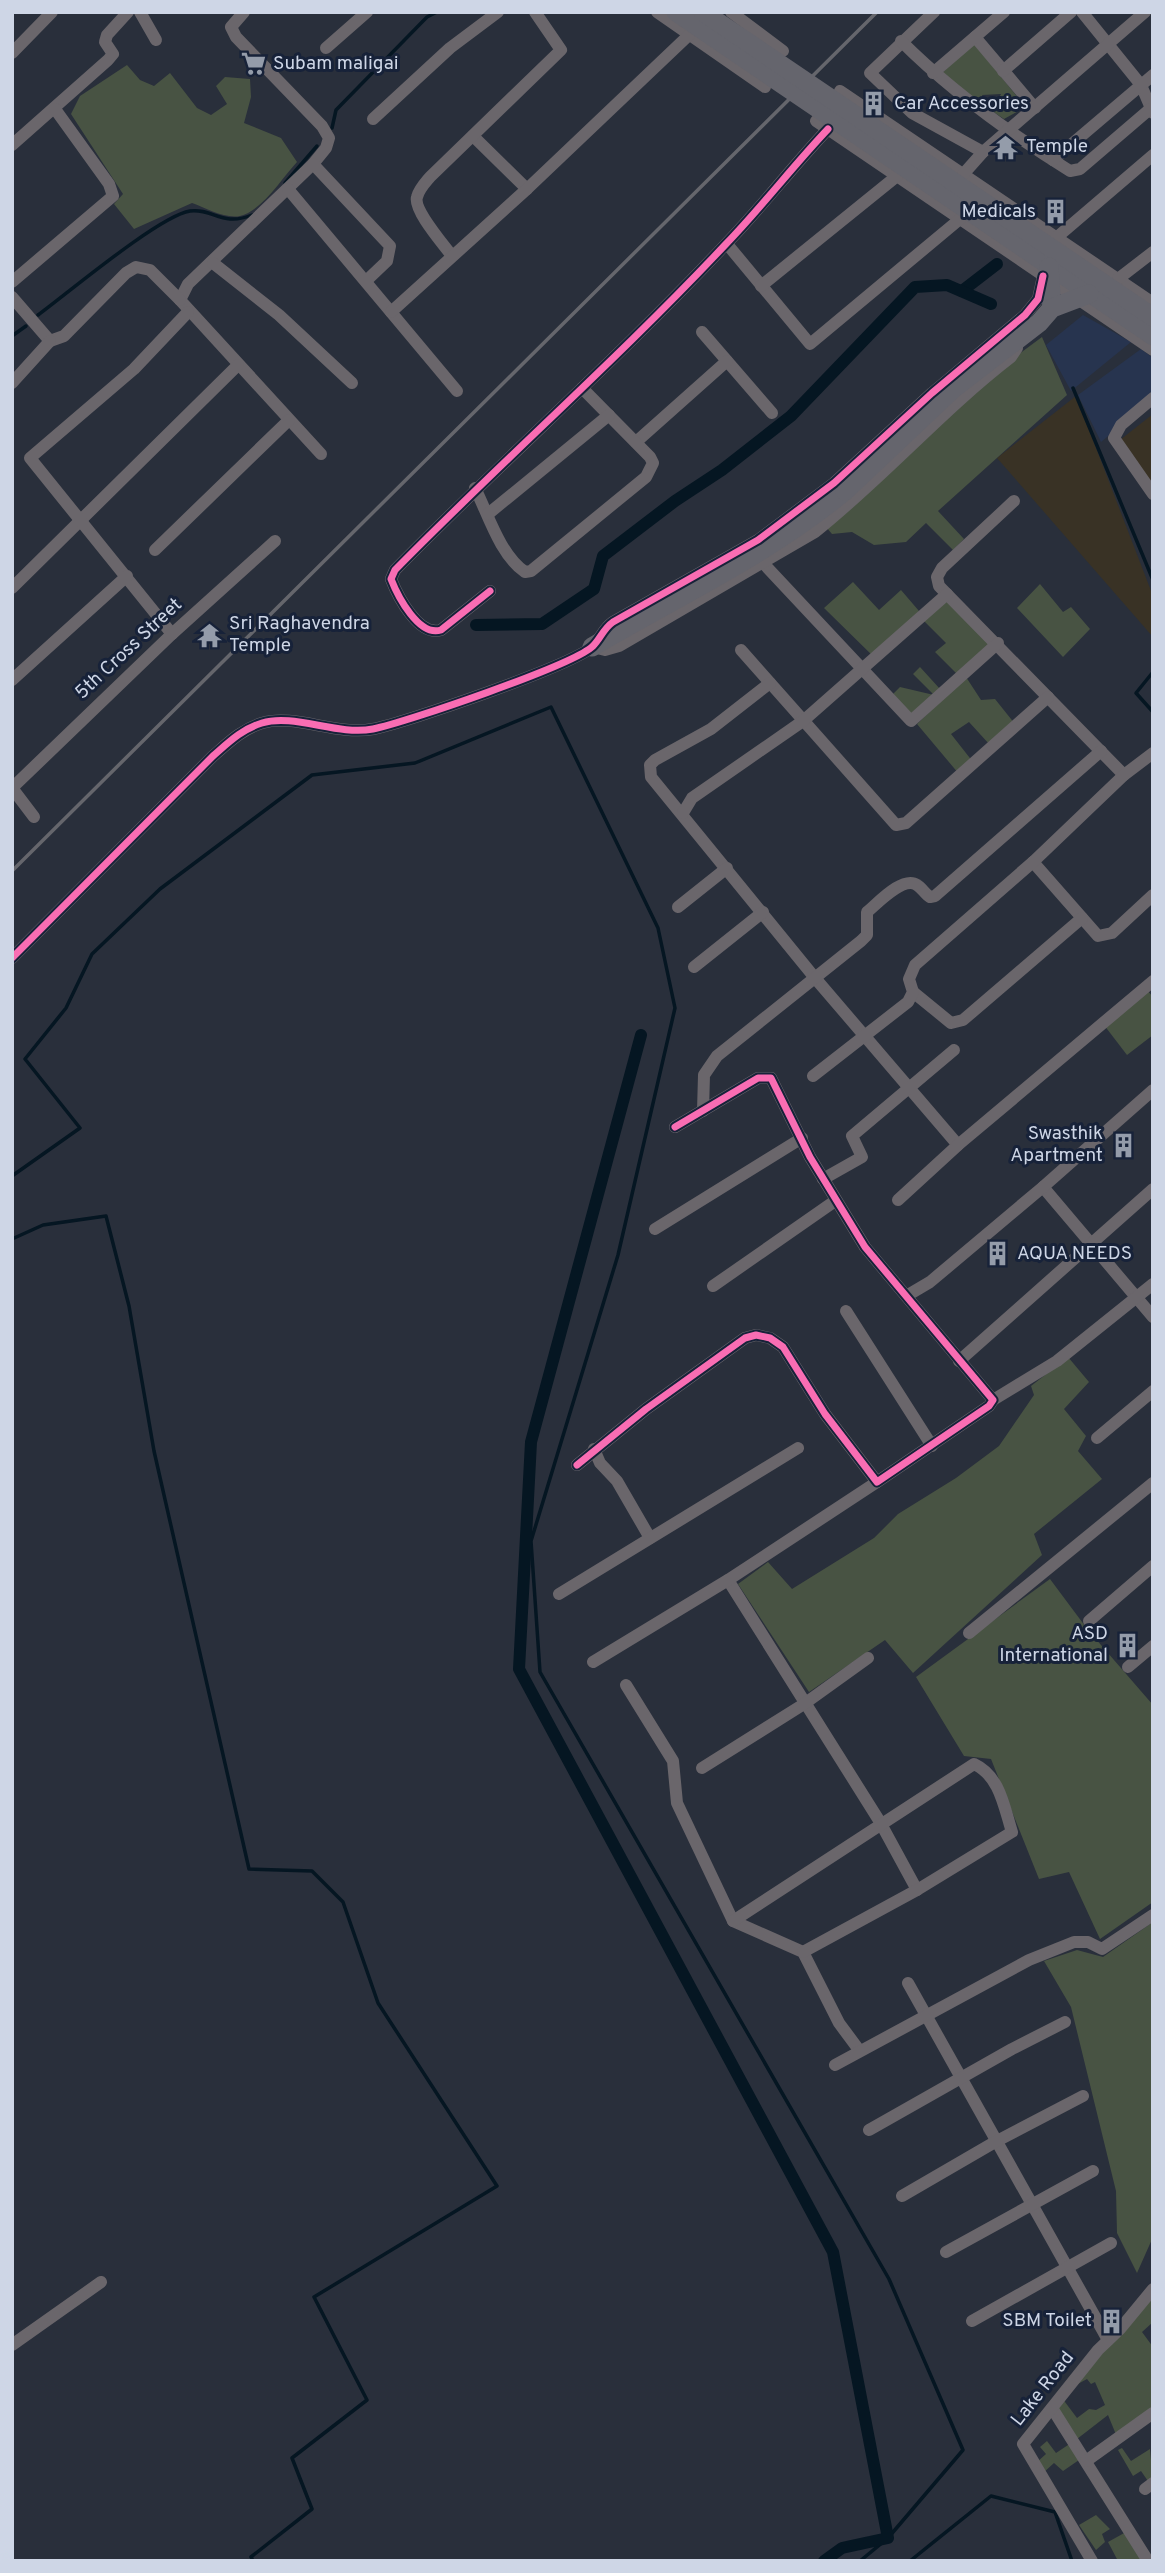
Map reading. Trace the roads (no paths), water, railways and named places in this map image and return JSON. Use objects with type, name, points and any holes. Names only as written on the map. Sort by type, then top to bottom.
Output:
[{"type":"highway","points":[[702,12],[1153,317]]},
{"type":"highway","points":[[675,18],[1046,271],[1089,294],[1153,336]]},
{"type":"highway","points":[[1046,271],[1052,308]]},
{"type":"highway","points":[[593,647],[760,553],[813,517],[845,491],[953,389],[1031,330],[1052,308],[1089,294]]},
{"type":"street","points":[[12,53],[52,12]]},
{"type":"street","points":[[12,145],[108,60],[113,54],[105,42],[107,35],[128,12]]},
{"type":"street","points":[[140,12],[156,40]]},
{"type":"street","points":[[180,300],[188,284],[213,263],[313,164],[326,148],[329,138],[322,126],[236,37],[231,27],[244,12]]},
{"type":"street","points":[[326,48],[367,12]]},
{"type":"street","points":[[373,120],[450,48],[498,12]]},
{"type":"street","points":[[452,256],[427,222],[416,203],[417,196],[430,177],[561,50],[535,12]]},
{"type":"street","points":[[657,12],[675,18],[689,35],[765,87]]},
{"type":"street","points":[[731,12],[783,51]]},
{"type":"street","points":[[934,12],[870,73],[912,113],[983,152]]},
{"type":"street","points":[[933,73],[1004,12]]},
{"type":"street","points":[[1003,71],[1071,12]]},
{"type":"street","points":[[901,41],[933,73],[985,116],[1010,129],[1070,171],[1080,169],[1152,111],[1141,85],[1082,12]]},
{"type":"street","points":[[939,204],[983,152],[1145,12]]},
{"type":"street","points":[[391,312],[527,189],[689,35]]},
{"type":"street","points":[[975,37],[1035,108]]},
{"type":"street","points":[[1054,160],[1153,75]]},
{"type":"street","points":[[840,91],[1153,303]]},
{"type":"street","points":[[12,282],[113,196],[109,184],[54,108]]},
{"type":"street","points":[[816,121],[960,219],[1046,271],[1153,350]]},
{"type":"street","points":[[490,591],[442,630],[433,633],[419,622],[391,579],[395,570],[475,488],[582,388],[727,244],[788,171],[828,130]]},
{"type":"street","points":[[473,136],[527,189]]},
{"type":"street","points":[[1056,238],[1153,155]]},
{"type":"street","points":[[313,164],[390,246],[387,261],[366,281]]},
{"type":"street","points":[[761,286],[897,176]]},
{"type":"street","points":[[288,189],[457,391]]},
{"type":"street","points":[[727,244],[810,344],[960,219]]},
{"type":"street","points":[[1118,279],[1153,252]]},
{"type":"street","points":[[213,263],[279,315],[352,383]]},
{"type":"street","points":[[12,383],[50,341],[64,336],[126,273],[136,267],[150,270],[321,454]]},
{"type":"street","points":[[593,647],[599,634],[613,622],[758,540],[801,509],[874,447],[954,373],[1011,329],[1038,299],[1046,271]]},
{"type":"street","points":[[12,297],[50,341]]},
{"type":"street","points":[[172,634],[30,458],[134,369],[188,312]]},
{"type":"street","points":[[12,958],[213,756],[243,731],[263,722],[278,721],[336,730],[357,731],[381,727],[523,679],[593,647],[605,650],[619,646],[815,532],[956,401],[1010,358],[1017,348],[1016,337],[1011,329]]},
{"type":"street","points":[[702,332],[772,413]]},
{"type":"street","points":[[636,442],[727,361]]},
{"type":"street","points":[[12,588],[238,365]]},
{"type":"street","points":[[475,488],[517,566],[524,572],[531,570],[646,477],[653,463],[582,388]]},
{"type":"street","points":[[1153,398],[1115,433],[1118,444],[1153,494]]},
{"type":"street","points":[[488,514],[609,415]]},
{"type":"street","points":[[155,550],[289,420]]},
{"type":"street","points":[[874,447],[890,464]]},
{"type":"street","points":[[1014,501],[942,568],[937,577],[947,594],[999,643],[1124,775]]},
{"type":"street","name":"5th Cross Street","points":[[12,788],[172,634],[275,541]]},
{"type":"street","points":[[764,564],[911,721],[999,643]]},
{"type":"street","points":[[12,680],[127,576]]},
{"type":"street","points":[[683,813],[692,798],[803,721],[863,671],[947,594]]},
{"type":"street","points":[[741,650],[892,822],[902,825],[1048,697]]},
{"type":"street","points":[[770,683],[711,729],[650,765],[651,777],[815,978],[958,1145]]},
{"type":"street","points":[[703,1111],[704,1075],[717,1056],[867,934],[867,912],[901,885],[917,884],[930,897],[936,896],[1101,751]]},
{"type":"street","points":[[1082,918],[962,1020],[951,1023],[913,992],[909,979],[915,965],[1033,862],[1124,775],[1153,752]]},
{"type":"street","points":[[12,788],[34,817]]},
{"type":"street","points":[[1033,862],[1098,936],[1105,937],[1112,933],[1153,895]]},
{"type":"street","points":[[678,907],[727,868]]},
{"type":"street","points":[[694,967],[763,912]]},
{"type":"street","points":[[898,1200],[958,1145],[1153,981]]},
{"type":"street","points":[[813,1076],[908,1002],[913,992]]},
{"type":"street","points":[[823,1179],[862,1157],[852,1136],[954,1050]]},
{"type":"street","points":[[675,1128],[764,1076],[776,1084],[835,1201],[883,1271],[908,1295],[993,1400]]},
{"type":"street","points":[[908,1295],[930,1282],[1153,1090]]},
{"type":"street","points":[[655,1229],[802,1138]]},
{"type":"street","points":[[1043,1187],[1153,1317]]},
{"type":"street","points":[[959,1361],[1090,1242],[1153,1189]]},
{"type":"street","points":[[713,1286],[835,1201]]},
{"type":"street","points":[[593,1662],[728,1580],[932,1446],[993,1400],[1057,1361],[1153,1284]]},
{"type":"street","points":[[846,1311],[932,1446]]},
{"type":"street","points":[[577,1465],[594,1449],[704,1367],[745,1338],[756,1335],[770,1338],[791,1357],[825,1414],[877,1482]]},
{"type":"street","points":[[1097,1438],[1153,1391]]},
{"type":"street","points":[[559,1594],[798,1448]]},
{"type":"street","points":[[594,1449],[600,1463],[617,1481],[650,1538]]},
{"type":"street","points":[[969,1633],[1152,1486]]},
{"type":"street","points":[[1089,1621],[1153,1566]]},
{"type":"street","points":[[728,1580],[880,1822],[917,1890]]},
{"type":"street","points":[[1128,1667],[1153,1646]]},
{"type":"street","points":[[702,1768],[804,1704],[868,1658]]},
{"type":"street","points":[[626,1685],[673,1761],[677,1803],[733,1921],[803,1952],[839,2022],[859,2050]]},
{"type":"street","points":[[733,1921],[880,1822],[974,1764],[984,1769],[996,1784],[1012,1832],[917,1890],[803,1952]]},
{"type":"street","points":[[835,2065],[1029,1960],[1073,1942],[1088,1942],[1102,1948],[1153,1915]]},
{"type":"street","points":[[908,1983],[1108,2340]]},
{"type":"street","points":[[869,2130],[1065,2022]]},
{"type":"street","points":[[902,2196],[995,2141],[1083,2096]]},
{"type":"street","points":[[946,2252],[1093,2171]]},
{"type":"street","points":[[972,2321],[1111,2243]]},
{"type":"street","points":[[12,2345],[101,2282]]},
{"type":"street","name":"Lake Road","points":[[1092,2561],[1023,2444],[1153,2288]]},
{"type":"street","points":[[1052,2408],[1149,2557]]},
{"type":"street","points":[[1086,2461],[1153,2413]]},
{"type":"waterway","points":[[332,128],[336,110],[427,17],[437,12]]},
{"type":"waterway","points":[[285,183],[317,146]]},
{"type":"waterway","points":[[38,315],[136,240],[176,216],[190,211],[233,219],[252,215]]},
{"type":"waterway","points":[[962,291],[997,264]]},
{"type":"waterway","points":[[476,625],[542,624],[594,589],[603,556],[791,416],[915,287],[947,285],[991,304]]},
{"type":"waterway","points":[[12,336],[26,326]]},
{"type":"waterway","points":[[1073,388],[1153,580]]},
{"type":"waterway","points":[[1153,672],[1136,693],[1153,712]]},
{"type":"waterway","points":[[12,1176],[80,1128],[25,1059],[66,1008],[92,954],[160,889],[312,775],[415,763],[551,707],[658,928],[675,1008],[618,1255],[531,1541],[540,1672],[889,2279],[963,2450],[888,2538],[860,2561]]},
{"type":"waterway","points":[[641,1035],[531,1442],[519,1669],[833,2252],[888,2538],[842,2548],[824,2561]]},
{"type":"waterway","points":[[12,1239],[43,1225],[106,1216],[129,1306],[154,1451],[249,1869],[312,1871],[343,1902],[378,2003],[497,2186],[314,2297],[367,2400],[292,2458],[312,2509],[251,2557],[253,2561]]},
{"type":"waterway","points":[[910,2561],[991,2496],[1055,2512],[1072,2561]]},
{"type":"railway","points":[[12,871],[877,12]]},
{"type":"place","name":"Subam maligai","points":[[253,64]]},
{"type":"place","name":"Car Accessories","points":[[874,104]]},
{"type":"place","name":"Temple","points":[[1006,147]]},
{"type":"place","name":"Medicals","points":[[1056,212]]},
{"type":"place","name":"Sri Raghavendra Temple","points":[[209,635]]},
{"type":"place","name":"Swasthik Apartment","points":[[1123,1145]]},
{"type":"place","name":"AQUA NEEDS","points":[[997,1254]]},
{"type":"place","name":"ASD International","points":[[1128,1645]]},
{"type":"place","name":"SBM Toilet","points":[[1112,2321]]}]
